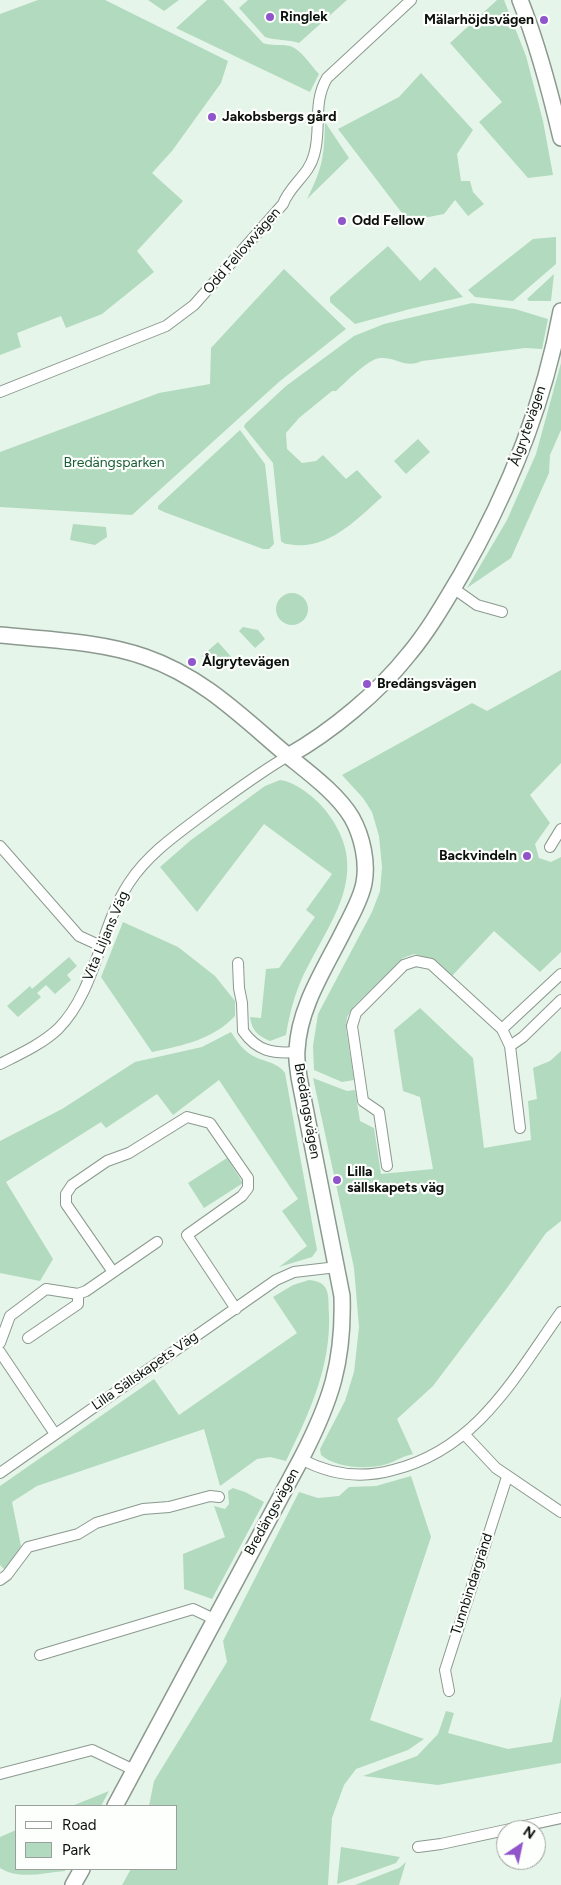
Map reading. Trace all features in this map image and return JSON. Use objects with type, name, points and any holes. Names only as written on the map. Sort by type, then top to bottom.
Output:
[{"type":"street","name":"Odd Fellowvägen","points":[[0,392],[166,326],[194,305],[283,204],[286,196],[310,167],[315,153],[318,100],[322,86],[327,78],[411,0]]},
{"type":"street","points":[[520,0],[547,79],[561,138]]},
{"type":"street","name":"Ålgrytevägen","points":[[288,756],[307,746],[354,709],[392,674],[419,642],[453,588],[492,516],[514,469],[535,412],[561,311]]},
{"type":"street","points":[[453,588],[477,605],[502,612]]},
{"type":"street","name":"Bredängsvägen","points":[[0,635],[104,646],[140,655],[165,664],[205,686],[338,800],[351,816],[358,832],[365,865],[364,884],[358,903],[303,1016],[296,1052],[299,1077],[342,1296],[343,1326],[338,1365],[326,1407],[302,1459],[214,1619],[116,1805]]},
{"type":"street","name":"Vita Liljans Väg","points":[[0,1064],[40,1043],[59,1028],[77,1004],[122,894],[135,874],[152,854],[261,772],[288,756]]},
{"type":"street","points":[[550,847],[561,829]]},
{"type":"street","points":[[0,846],[80,936],[101,946]]},
{"type":"street","points":[[387,1166],[379,1112],[363,1101],[352,1026],[356,1012],[404,965],[416,961],[431,964],[502,1029],[510,1046],[520,1128]]},
{"type":"street","points":[[238,963],[243,1031],[257,1047],[283,1053],[296,1052]]},
{"type":"street","points":[[502,1029],[561,974]]},
{"type":"street","points":[[510,1046],[523,1037],[561,1000]]},
{"type":"street","points":[[113,1272],[66,1204],[66,1194],[72,1185],[106,1161],[128,1154],[188,1117],[200,1119],[210,1123],[248,1178],[248,1188],[242,1196],[187,1235],[236,1308]]},
{"type":"street","points":[[0,1343],[10,1316],[46,1289],[78,1294],[86,1292],[157,1242]]},
{"type":"street","name":"Lilla Sällskapets Väg","points":[[0,1473],[276,1280],[294,1272],[337,1267]]},
{"type":"street","points":[[28,1338],[78,1304],[78,1294]]},
{"type":"street","points":[[302,1459],[313,1465],[341,1474],[370,1475],[415,1463],[438,1453],[465,1435],[481,1419],[509,1385],[561,1312]]},
{"type":"street","points":[[0,1352],[55,1434]]},
{"type":"street","points":[[465,1435],[487,1460],[507,1477],[561,1512]]},
{"type":"street","name":"Tunnbindargränd","points":[[449,1691],[445,1670],[507,1477]]},
{"type":"street","points":[[0,1580],[8,1575],[28,1548],[78,1534],[96,1523],[143,1509],[168,1507],[210,1496],[219,1497]]},
{"type":"street","points":[[40,1655],[193,1609],[214,1619]]},
{"type":"street","points":[[0,1774],[92,1750],[134,1770]]},
{"type":"street","points":[[418,1847],[441,1844],[561,1818]]},
{"type":"street","points":[[73,1885],[81,1870]]},
{"type":"green space","points":[[38,0],[105,0],[228,61],[221,83],[172,151],[152,173],[183,201],[137,251],[154,272],[102,314],[66,328],[61,316],[17,333],[21,347],[0,355],[0,14]]},
{"type":"green space","points":[[148,0],[179,0],[164,11]]},
{"type":"green space","points":[[207,0],[223,0],[263,43],[290,46],[306,58],[319,74],[310,92],[176,28]]},
{"type":"green space","points":[[248,0],[347,0],[299,43],[265,37],[239,8]]},
{"type":"green space","points":[[497,0],[504,0],[526,56],[543,121],[553,175],[528,178],[479,122],[502,102],[450,43]]},
{"type":"green space","points":[[421,73],[473,130],[457,154],[461,181],[470,181],[473,192],[484,204],[468,216],[455,200],[444,214],[408,221],[338,129],[399,97]]},
{"type":"green space","points":[[325,122],[349,158],[307,199],[322,162]]},
{"type":"green space","points":[[556,237],[556,264],[513,301],[475,297],[468,290],[533,239]]},
{"type":"green space","points":[[388,246],[420,281],[435,267],[463,297],[355,324],[330,302],[330,297]]},
{"type":"green space","name":"Bredängsparken","points":[[284,269],[346,329],[280,381],[132,515],[0,507],[0,452],[159,393],[210,384],[211,348]]},
{"type":"green space","points":[[554,274],[551,301],[529,301],[527,299]]},
{"type":"green space","points":[[472,303],[515,309],[548,319],[542,349],[525,348],[410,364],[386,358],[375,359],[369,362],[336,391],[332,391],[299,418],[286,433],[287,449],[302,463],[316,461],[323,455],[346,479],[357,470],[382,497],[332,537],[308,545],[287,544],[281,541],[273,463],[244,427],[245,424],[286,386],[354,336],[384,324]]},
{"type":"green space","points":[[561,363],[561,430],[550,455],[549,473],[511,558],[467,588],[507,520],[536,454]]},
{"type":"green space","points":[[240,430],[265,464],[274,544],[269,549],[263,549],[158,509],[158,506]]},
{"type":"green space","points":[[418,439],[430,452],[406,474],[394,461]]},
{"type":"green space","points":[[73,524],[106,527],[107,537],[95,545],[70,540]]},
{"type":"green space","points":[[292,593],[303,598],[308,609],[303,620],[292,625],[281,620],[276,609],[281,598]]},
{"type":"green space","points":[[243,627],[258,630],[265,639],[255,648],[239,631]]},
{"type":"green space","points":[[218,642],[235,661],[220,670],[202,656]]},
{"type":"green space","points":[[561,670],[561,763],[530,795],[550,823],[535,844],[539,858],[551,862],[561,857],[561,952],[540,972],[494,931],[451,977],[430,959],[414,954],[403,958],[354,1006],[347,1017],[346,1029],[354,1080],[342,1082],[314,1070],[313,1046],[318,1014],[372,912],[380,891],[382,867],[379,836],[372,812],[363,798],[342,775],[472,703],[487,711]]},
{"type":"green space","points":[[280,780],[293,784],[305,791],[326,811],[340,834],[347,857],[347,878],[342,899],[333,920],[300,983],[286,1035],[270,1041],[256,1032],[250,1017],[261,1018],[266,969],[279,968],[315,917],[306,910],[332,874],[264,824],[197,912],[160,867],[191,840],[265,786]]},
{"type":"green space","points":[[123,922],[178,947],[215,976],[235,1001],[235,1016],[217,1031],[207,1036],[186,1044],[152,1052],[101,977]]},
{"type":"green space","points":[[69,957],[77,966],[67,975],[71,980],[55,994],[46,985],[37,993],[41,997],[18,1017],[7,1006],[30,986],[32,989]]},
{"type":"green space","points":[[420,1008],[473,1058],[484,1148],[531,1140],[528,1101],[537,1099],[533,1068],[550,1061],[561,1051],[561,1221],[546,1233],[433,1386],[397,1419],[413,1454],[379,1466],[352,1467],[327,1459],[321,1455],[320,1449],[345,1401],[354,1372],[359,1327],[354,1268],[313,1078],[347,1091],[355,1090],[360,1121],[374,1128],[381,1174],[433,1169],[420,1097],[403,1091],[394,1030]]},
{"type":"green space","points":[[231,1032],[247,1052],[254,1057],[278,1066],[285,1073],[317,1250],[312,1257],[279,1267],[307,1246],[282,1211],[298,1199],[219,1080],[173,1115],[157,1094],[106,1128],[101,1122],[6,1182],[53,1259],[40,1281],[0,1273],[0,1141],[62,1109],[135,1062],[202,1047]]},
{"type":"green space","points":[[227,1158],[243,1183],[204,1208],[188,1183]]},
{"type":"green space","points":[[309,1280],[321,1283],[327,1291],[329,1334],[317,1390],[303,1426],[286,1461],[270,1457],[257,1459],[220,1486],[204,1429],[37,1486],[12,1502],[21,1546],[15,1558],[5,1570],[0,1565],[0,1486],[154,1379],[179,1415],[297,1333],[273,1297],[293,1285]]},
{"type":"green space","points":[[411,1476],[431,1537],[370,1720],[424,1739],[408,1750],[356,1769],[344,1785],[332,1818],[328,1885],[122,1885],[130,1870],[178,1870],[178,1805],[149,1805],[154,1781],[227,1662],[223,1641],[299,1492],[318,1498],[339,1496],[349,1487],[376,1486]]},
{"type":"green space","points":[[233,1488],[264,1502],[212,1599],[184,1589],[183,1554],[225,1537],[214,1506],[225,1509],[229,1504],[228,1491]]},
{"type":"green space","points":[[561,1696],[561,1763],[438,1785],[363,1776],[417,1756],[438,1734],[446,1711],[454,1713],[448,1733],[508,1749],[552,1742]]},
{"type":"green space","points":[[109,1791],[102,1805],[74,1805]]},
{"type":"green space","points":[[15,1830],[15,1870],[65,1871],[23,1875],[7,1872],[0,1868],[0,1837]]},
{"type":"green space","points":[[341,1847],[400,1857],[396,1863],[337,1884]]},
{"type":"green space","points":[[406,1862],[399,1885],[355,1885],[399,1868]]},
{"type":"place","name":"Ringlek","points":[[270,17]]},
{"type":"place","name":"Mälarhöjdsvägen","points":[[544,20]]},
{"type":"place","name":"Jakobsbergs gård","points":[[212,117]]},
{"type":"place","name":"Odd Fellow","points":[[342,221]]},
{"type":"place","name":"Ålgrytevägen","points":[[192,662]]},
{"type":"place","name":"Bredängsvägen","points":[[367,684]]},
{"type":"place","name":"Backvindeln","points":[[527,856]]},
{"type":"place","name":"Lilla sällskapets väg","points":[[337,1180]]}]
